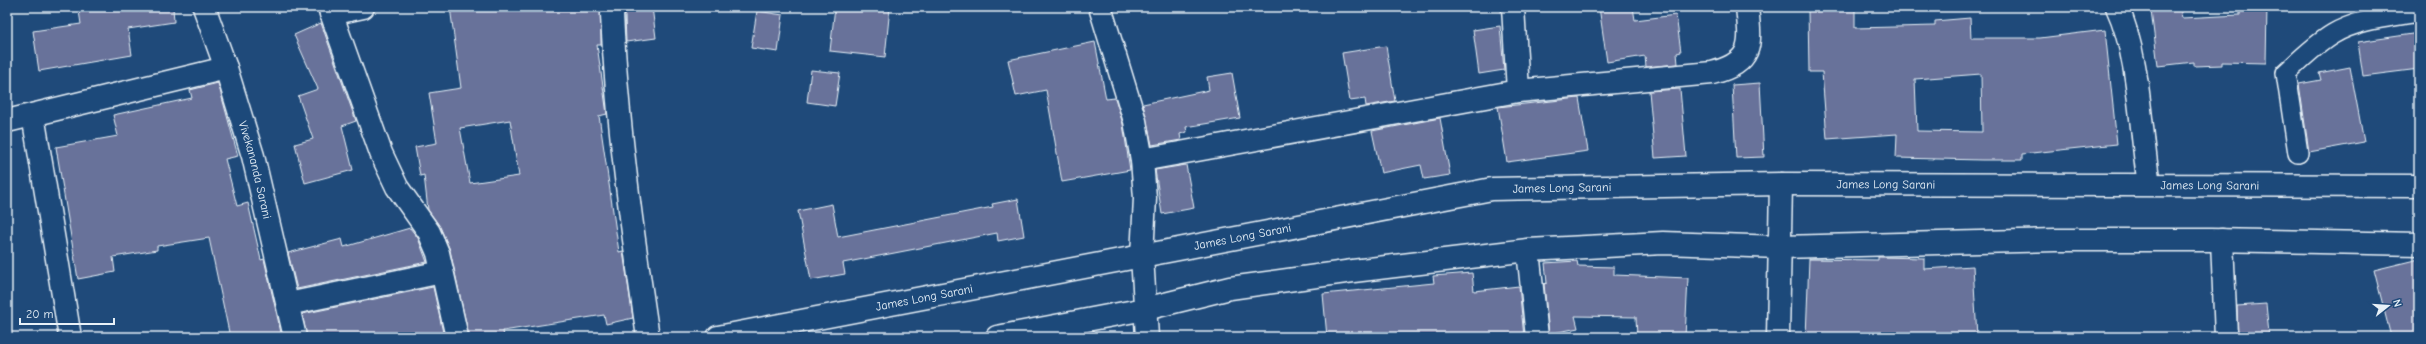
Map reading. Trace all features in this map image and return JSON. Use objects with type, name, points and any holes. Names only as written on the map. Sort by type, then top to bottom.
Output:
[{"type":"street","name":"Vivekananda Sarani","points":[[204,7],[226,68],[253,156],[295,337]]},
{"type":"street","points":[[363,7],[330,10],[381,153],[397,187],[429,232],[438,253],[457,337]]},
{"type":"street","points":[[615,7],[612,14],[615,87],[627,191],[648,337]]},
{"type":"street","points":[[1100,7],[1135,121],[1142,160],[1145,198],[1142,256],[1147,337]]},
{"type":"street","points":[[1513,7],[1518,91]]},
{"type":"street","points":[[1142,160],[1518,91],[1712,73],[1732,68],[1745,56],[1750,35],[1747,7]]},
{"type":"street","points":[[2117,7],[2130,52],[2136,83],[2149,184]]},
{"type":"street","points":[[7,121],[33,116],[226,68]]},
{"type":"street","points":[[33,116],[70,337]]},
{"type":"street","points":[[1778,337],[1781,184]]},
{"type":"street","name":"James Long Sarani","points":[[718,337],[1492,189],[1781,184],[2419,186]]},
{"type":"street","points":[[997,337],[1146,309],[1230,288],[1353,270],[1528,250],[1663,243],[1780,247],[2055,240],[2222,240],[2419,244]]},
{"type":"street","points":[[2222,240],[2226,337]]},
{"type":"street","points":[[1528,250],[1537,337]]},
{"type":"street","points":[[288,304],[442,272]]},
{"type":"lane","points":[[2298,153],[2286,73],[2313,48],[2334,33],[2364,22],[2419,12]]},
{"type":"building","points":[[100,7],[173,7],[174,22],[128,29],[132,55],[39,71],[33,31],[81,24],[79,11]]},
{"type":"building","points":[[450,7],[601,9],[601,45],[597,45],[607,114],[599,116],[619,252],[623,251],[633,318],[606,324],[604,315],[503,331],[504,337],[469,337],[450,250],[440,227],[428,210],[424,175],[420,176],[415,147],[437,143],[429,93],[461,88]],"holes":[[[510,120],[519,176],[470,183],[460,128]]]},
{"type":"building","points":[[627,7],[652,7],[656,38],[626,42],[625,16]]},
{"type":"building","points":[[835,7],[890,7],[885,57],[830,51]]},
{"type":"building","points":[[1599,7],[1633,7],[1635,20],[1676,15],[1681,52],[1677,53],[1678,64],[1646,67],[1645,56],[1607,62]]},
{"type":"building","points":[[2180,7],[2182,18],[2240,15],[2240,7],[2267,7],[2266,63],[2222,62],[2222,65],[2194,66],[2194,62],[2158,66],[2151,10]]},
{"type":"building","points":[[1808,9],[1855,9],[1855,28],[1935,26],[1935,21],[1970,18],[1971,38],[2040,38],[2105,30],[2117,144],[2022,154],[2022,160],[1896,158],[1897,134],[1827,139],[1822,72],[1809,72]],"holes":[[[1981,74],[1982,132],[1917,131],[1915,79]]]},
{"type":"building","points":[[757,11],[783,15],[778,52],[751,48]]},
{"type":"building","points":[[321,23],[356,121],[342,126],[353,170],[305,183],[295,144],[313,139],[298,96],[318,89],[294,35]]},
{"type":"building","points":[[1500,26],[1504,70],[1479,74],[1473,30]]},
{"type":"building","points":[[2419,33],[2419,69],[2363,76],[2358,42]]},
{"type":"building","points":[[1095,42],[1106,99],[1115,98],[1123,124],[1130,170],[1062,182],[1046,90],[1016,96],[1008,60]]},
{"type":"building","points":[[1386,46],[1395,101],[1366,106],[1365,99],[1350,101],[1342,53]]},
{"type":"building","points":[[2350,67],[2364,142],[2309,152],[2299,84],[2321,80],[2319,73]]},
{"type":"building","points":[[811,70],[840,73],[835,106],[807,102]]},
{"type":"building","points":[[1232,73],[1240,118],[1186,127],[1187,132],[1180,134],[1181,140],[1152,145],[1143,104],[1209,90],[1207,77]]},
{"type":"building","points":[[218,83],[238,156],[225,159],[237,206],[248,203],[261,260],[264,259],[282,337],[230,337],[209,238],[157,246],[157,250],[113,257],[115,272],[78,279],[56,147],[118,136],[113,115],[192,98],[190,90]]},
{"type":"building","points":[[1760,83],[1764,157],[1736,158],[1732,85]]},
{"type":"building","points":[[1680,89],[1686,156],[1655,158],[1649,91]]},
{"type":"building","points":[[1579,98],[1588,151],[1507,162],[1498,107]]},
{"type":"building","points":[[1440,118],[1450,175],[1424,179],[1421,165],[1381,173],[1372,131]]},
{"type":"building","points":[[1186,165],[1194,208],[1162,214],[1155,170]]},
{"type":"building","points":[[1018,199],[1024,236],[998,241],[997,233],[843,263],[845,274],[811,280],[798,211],[832,204],[838,237],[993,207],[992,204]]},
{"type":"building","points":[[410,228],[418,238],[427,262],[297,289],[288,253],[342,239],[344,247]]},
{"type":"building","points":[[1878,257],[1924,258],[1924,269],[1973,266],[1977,337],[1806,337],[1809,259],[1878,260]]},
{"type":"building","points":[[2419,259],[2419,337],[2391,337],[2374,270]]},
{"type":"building","points":[[1577,261],[1578,266],[1614,267],[1614,275],[1688,278],[1685,337],[1637,337],[1636,317],[1575,316],[1578,328],[1549,334],[1544,284],[1547,283],[1545,263]]},
{"type":"building","points":[[1472,273],[1474,291],[1519,286],[1524,337],[1327,337],[1323,294],[1434,283],[1433,276]]},
{"type":"building","points":[[433,287],[444,337],[307,337],[302,314]]},
{"type":"building","points":[[2266,304],[2269,334],[2238,337],[2237,306]]}]
